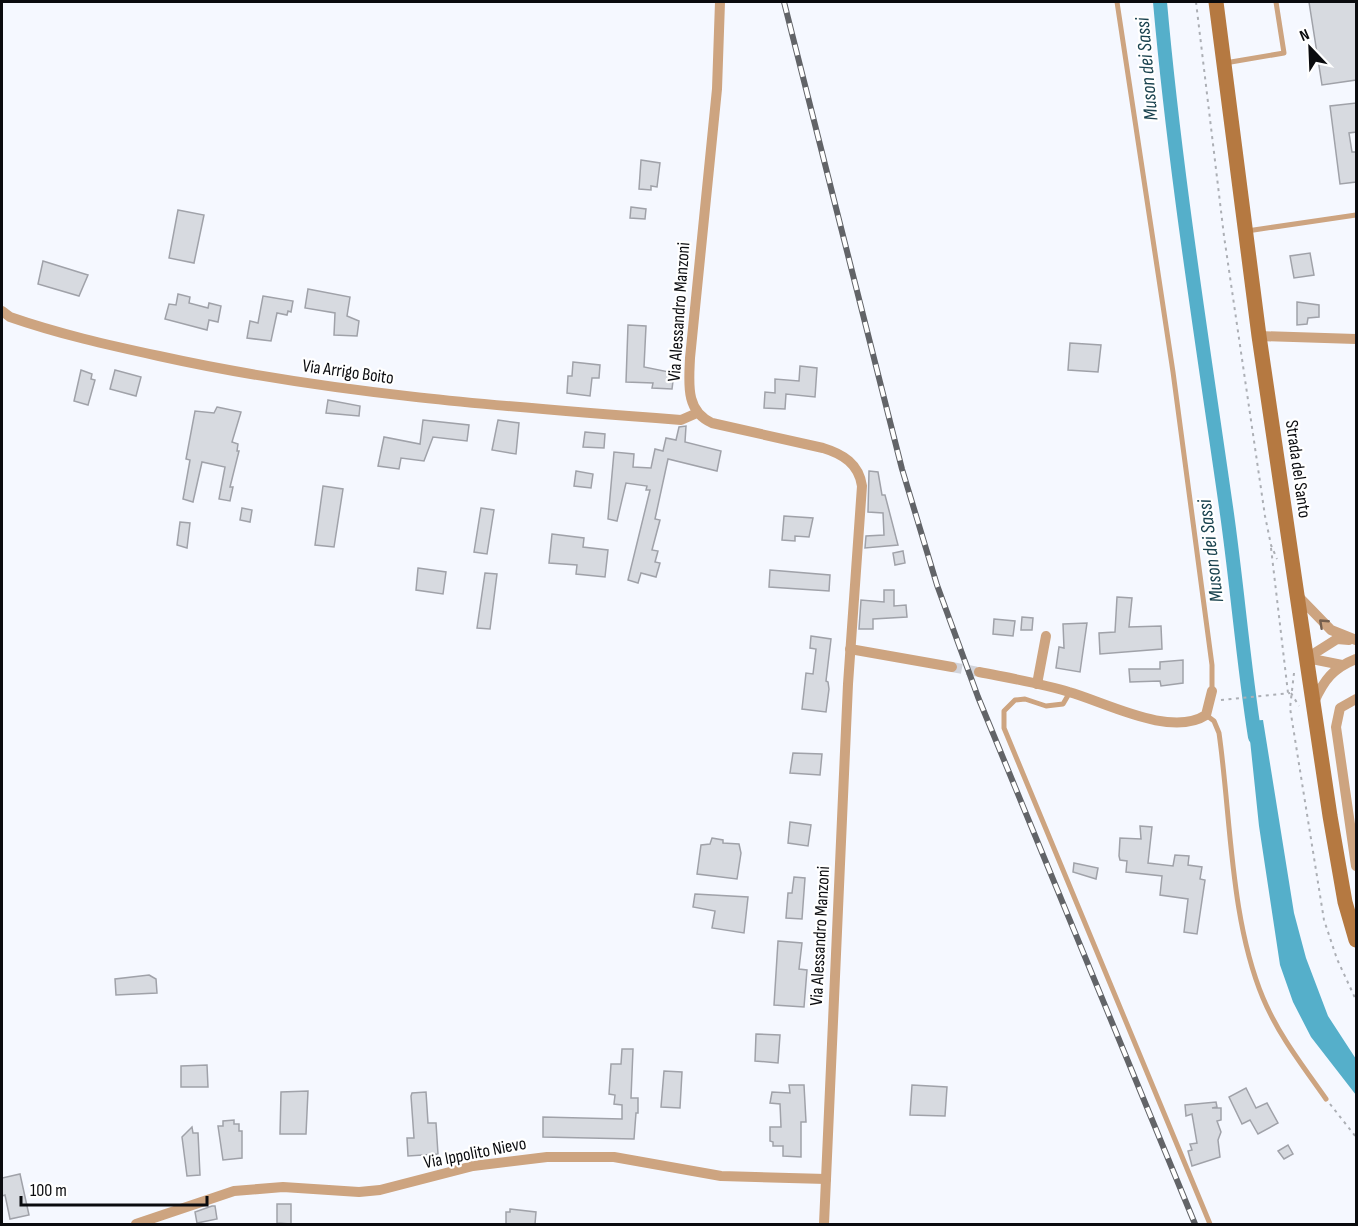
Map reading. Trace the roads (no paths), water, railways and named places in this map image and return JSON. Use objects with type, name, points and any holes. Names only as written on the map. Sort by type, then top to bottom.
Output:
[{"type":"main road","name":"Strada del Santo","points":[[1216,2],[1259,336],[1297,595],[1345,902],[1356,940]]},
{"type":"street","name":"Via Alessandro Manzoni","points":[[720,2],[717,89],[690,358],[691,401],[697,414],[712,423],[832,450],[850,460],[857,469],[862,486],[850,649],[824,1224]]},
{"type":"street","name":"Via Arrigo Boito","points":[[2,312],[10,317],[83,340],[269,378],[506,408],[681,420],[697,414]]},
{"type":"street","points":[[1259,336],[1356,339]]},
{"type":"street","points":[[1297,595],[1331,630],[1356,640]]},
{"type":"street","points":[[1037,684],[1046,636]]},
{"type":"street","points":[[1307,658],[1337,639],[1356,640]]},
{"type":"street","points":[[850,649],[952,667]]},
{"type":"street","points":[[1307,658],[1342,665]]},
{"type":"street","points":[[1314,702],[1322,684],[1342,665],[1356,659]]},
{"type":"street","points":[[979,672],[1070,692],[1155,720],[1186,721],[1206,715],[1212,692]]},
{"type":"street","points":[[1356,699],[1344,704],[1336,717],[1352,813],[1356,866]]},
{"type":"street","name":"Via Ippolito Nievo","points":[[136,1224],[191,1204],[243,1190],[283,1187],[359,1192],[380,1190],[473,1166],[547,1157],[615,1157],[721,1176],[826,1179]]},
{"type":"lane","points":[[1118,2],[1173,372],[1212,665],[1212,692]]},
{"type":"lane","points":[[1224,63],[1284,53],[1276,2]]},
{"type":"lane","points":[[1245,231],[1356,215]]},
{"type":"lane","points":[[1070,692],[1063,704],[1056,706],[1015,700],[1004,711],[1004,728],[1210,1224]]},
{"type":"lane","points":[[1206,715],[1214,721],[1219,732],[1238,895],[1253,968],[1263,998],[1286,1043],[1326,1099]]},
{"type":"water","points":[[1263,720],[1294,913],[1306,958],[1328,1016],[1356,1059],[1356,1095],[1311,1037],[1293,1002],[1280,965],[1259,826],[1248,721]]},
{"type":"waterway","name":"Muson dei Sassi","points":[[1160,2],[1181,192],[1230,536],[1255,737]]},
{"type":"tunnel","points":[[952,667],[979,672]]},
{"type":"railway","points":[[784,2],[902,469],[937,585],[978,697],[1195,1224]]}]
